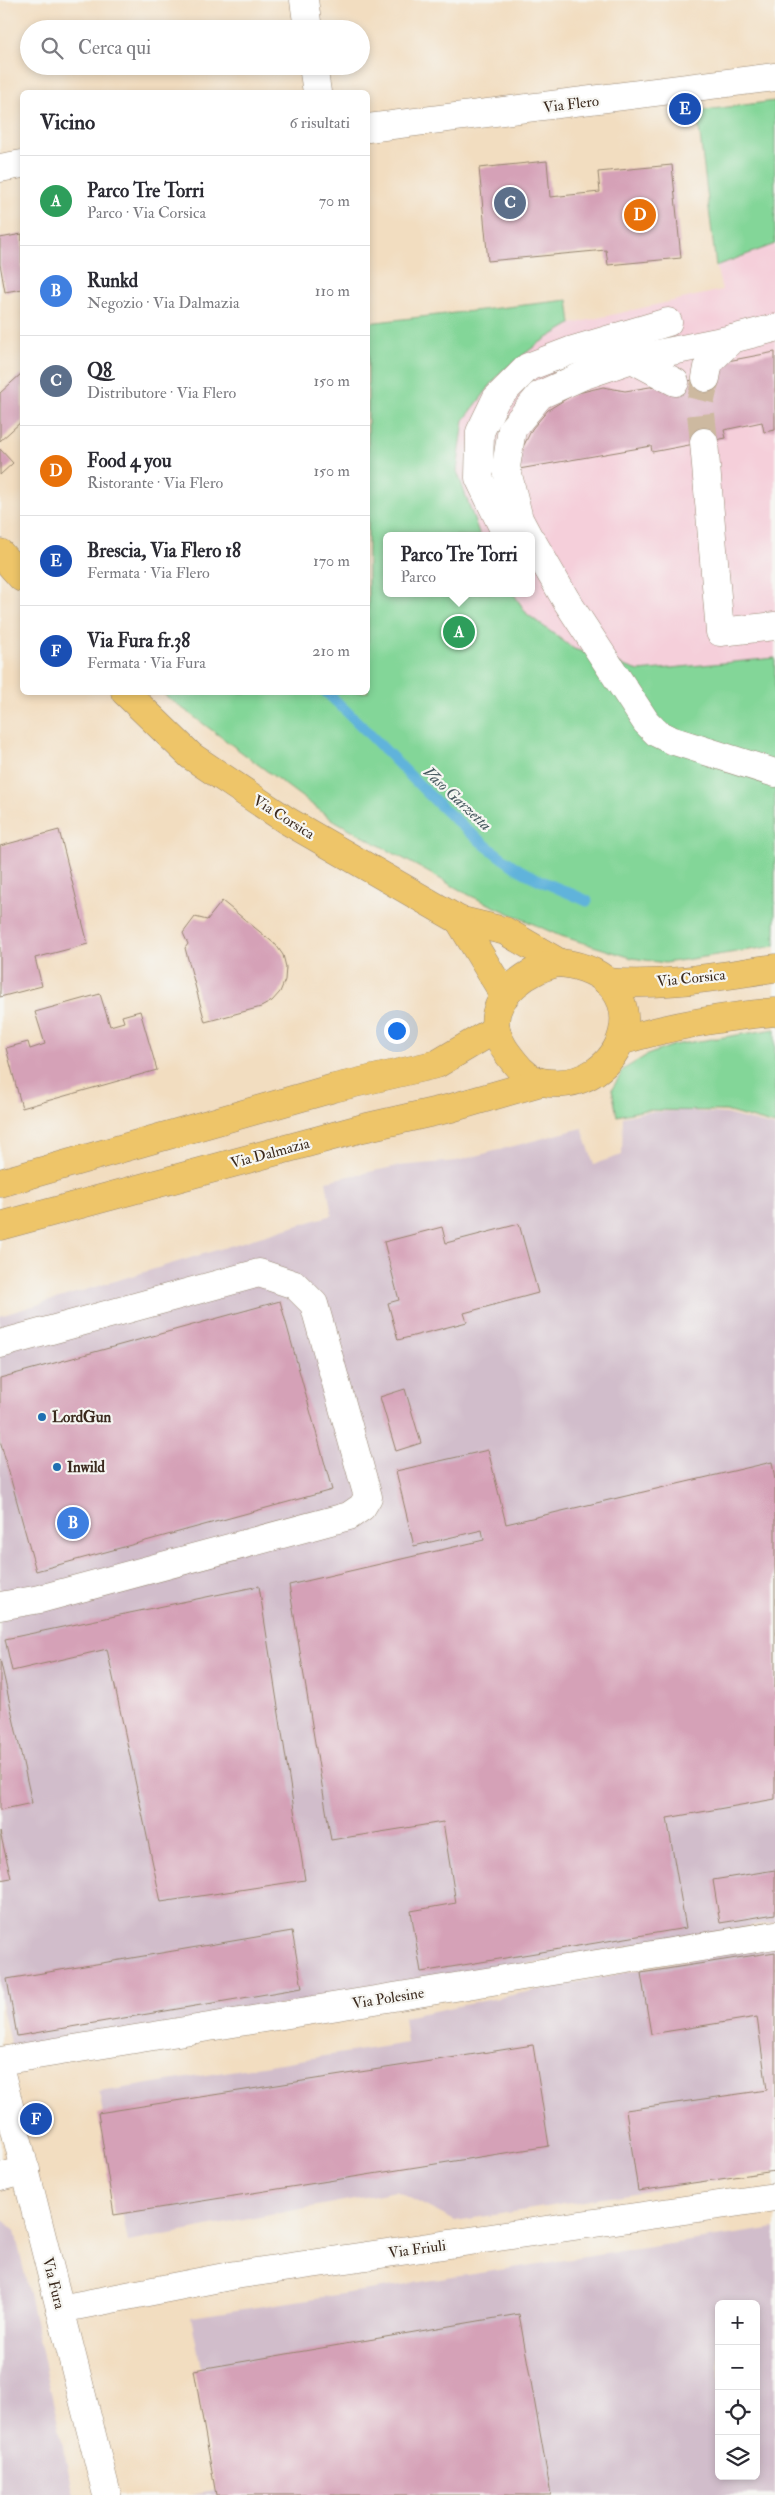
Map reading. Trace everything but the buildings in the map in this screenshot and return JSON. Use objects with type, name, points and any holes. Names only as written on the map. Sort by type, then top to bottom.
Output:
[{"type":"main road","points":[[0,553],[20,576]]},
{"type":"main road","name":"Via Corsica","points":[[128,695],[199,761],[286,820],[459,920],[505,931],[560,963],[590,969],[607,982],[620,1000],[624,1011],[625,1028],[612,1058],[577,1080],[541,1082]]},
{"type":"main road","name":"Via Corsica","points":[[459,920],[505,996]]},
{"type":"main road","name":"Via Corsica","points":[[496,1029],[498,1009],[505,996],[519,982],[537,969],[560,963]]},
{"type":"main road","name":"Via Corsica","points":[[607,982],[629,984],[678,982],[775,968]]},
{"type":"main road","points":[[621,1041],[663,1028],[710,1018],[775,1012]]},
{"type":"main road","points":[[0,1183],[334,1088],[437,1064],[496,1029],[502,1046],[519,1068],[541,1082]]},
{"type":"main road","name":"Via Dalmazia","points":[[0,1226],[363,1128],[451,1108],[541,1082]]},
{"type":"street","points":[[304,0],[307,20]]},
{"type":"street","points":[[314,75],[317,90]]},
{"type":"street","name":"Via Flero","points":[[370,128],[775,77]]},
{"type":"street","points":[[505,532],[479,478],[480,432],[496,399],[528,367],[570,351],[668,322]]},
{"type":"street","points":[[526,532],[519,519],[506,467],[512,429],[540,395],[582,376],[632,359],[775,328]]},
{"type":"street","points":[[706,378],[709,362],[732,338]]},
{"type":"street","points":[[632,359],[675,382]]},
{"type":"street","points":[[704,442],[720,632],[775,626]]},
{"type":"street","points":[[535,546],[566,600],[636,709],[657,733],[671,740],[775,773]]},
{"type":"street","points":[[535,577],[566,600]]},
{"type":"street","points":[[0,1344],[258,1273],[294,1285],[314,1304],[368,1497],[362,1507],[349,1516],[40,1598],[0,1606]]},
{"type":"street","name":"Via Polesine","points":[[0,2062],[775,1935]]},
{"type":"street","name":"Via Fura","points":[[0,2070],[107,2495]]},
{"type":"street","points":[[0,2178],[26,2170]]},
{"type":"street","name":"Via Friuli","points":[[60,2309],[235,2275],[775,2197]]},
{"type":"shaded area","points":[[775,244],[775,658],[639,671],[574,649],[527,614],[516,597],[535,597],[535,532],[479,532],[457,471],[464,420],[501,372],[539,342],[571,324],[722,290],[716,266]]},
{"type":"shaded area","points":[[686,1111],[726,1114],[775,1127],[775,1922],[12,2051],[0,1999],[0,1316],[332,1215],[326,1181],[398,1166],[457,1161],[582,1128],[594,1164],[622,1155],[623,1117],[645,1112]]},
{"type":"shaded area","points":[[775,1942],[775,2171],[455,2221],[396,2191],[128,2242],[99,2092],[407,2043],[404,2017]]},
{"type":"shaded area","points":[[0,2217],[15,2231],[74,2495],[0,2495]]},
{"type":"shaded area","points":[[775,2228],[775,2495],[191,2495],[225,2489],[191,2317]]},
{"type":"green space","points":[[775,101],[775,244],[716,266],[697,111]]},
{"type":"green space","points":[[568,300],[571,324],[539,343],[501,372],[464,420],[457,471],[479,532],[383,532],[383,597],[516,597],[527,614],[574,649],[639,671],[775,658],[775,946],[665,963],[632,958],[558,935],[471,896],[330,818],[165,695],[370,695],[370,323]]},
{"type":"green space","points":[[775,1029],[775,1125],[726,1111],[645,1110],[617,1116],[612,1089],[624,1069],[647,1055],[674,1045]]},
{"type":"waterway","name":"Vaso Garzetta","points":[[329,695],[440,806],[489,848],[523,872],[587,901]]},
{"type":"tunnel","points":[[704,442],[700,404],[706,378]]},
{"type":"place","name":"Brescia, Via Flero 18","points":[[685,109]]},
{"type":"place","name":"Q8","points":[[510,203]]},
{"type":"place","name":"Food 4 you","points":[[640,215]]},
{"type":"place","name":"Parco Tre Torri","points":[[459,632]]},
{"type":"place","name":"LordGun","points":[[42,1417]]},
{"type":"place","name":"Inwild","points":[[57,1467]]},
{"type":"place","name":"Runkd","points":[[73,1523]]},
{"type":"place","name":"Via Fura fr.38","points":[[36,2119]]}]
